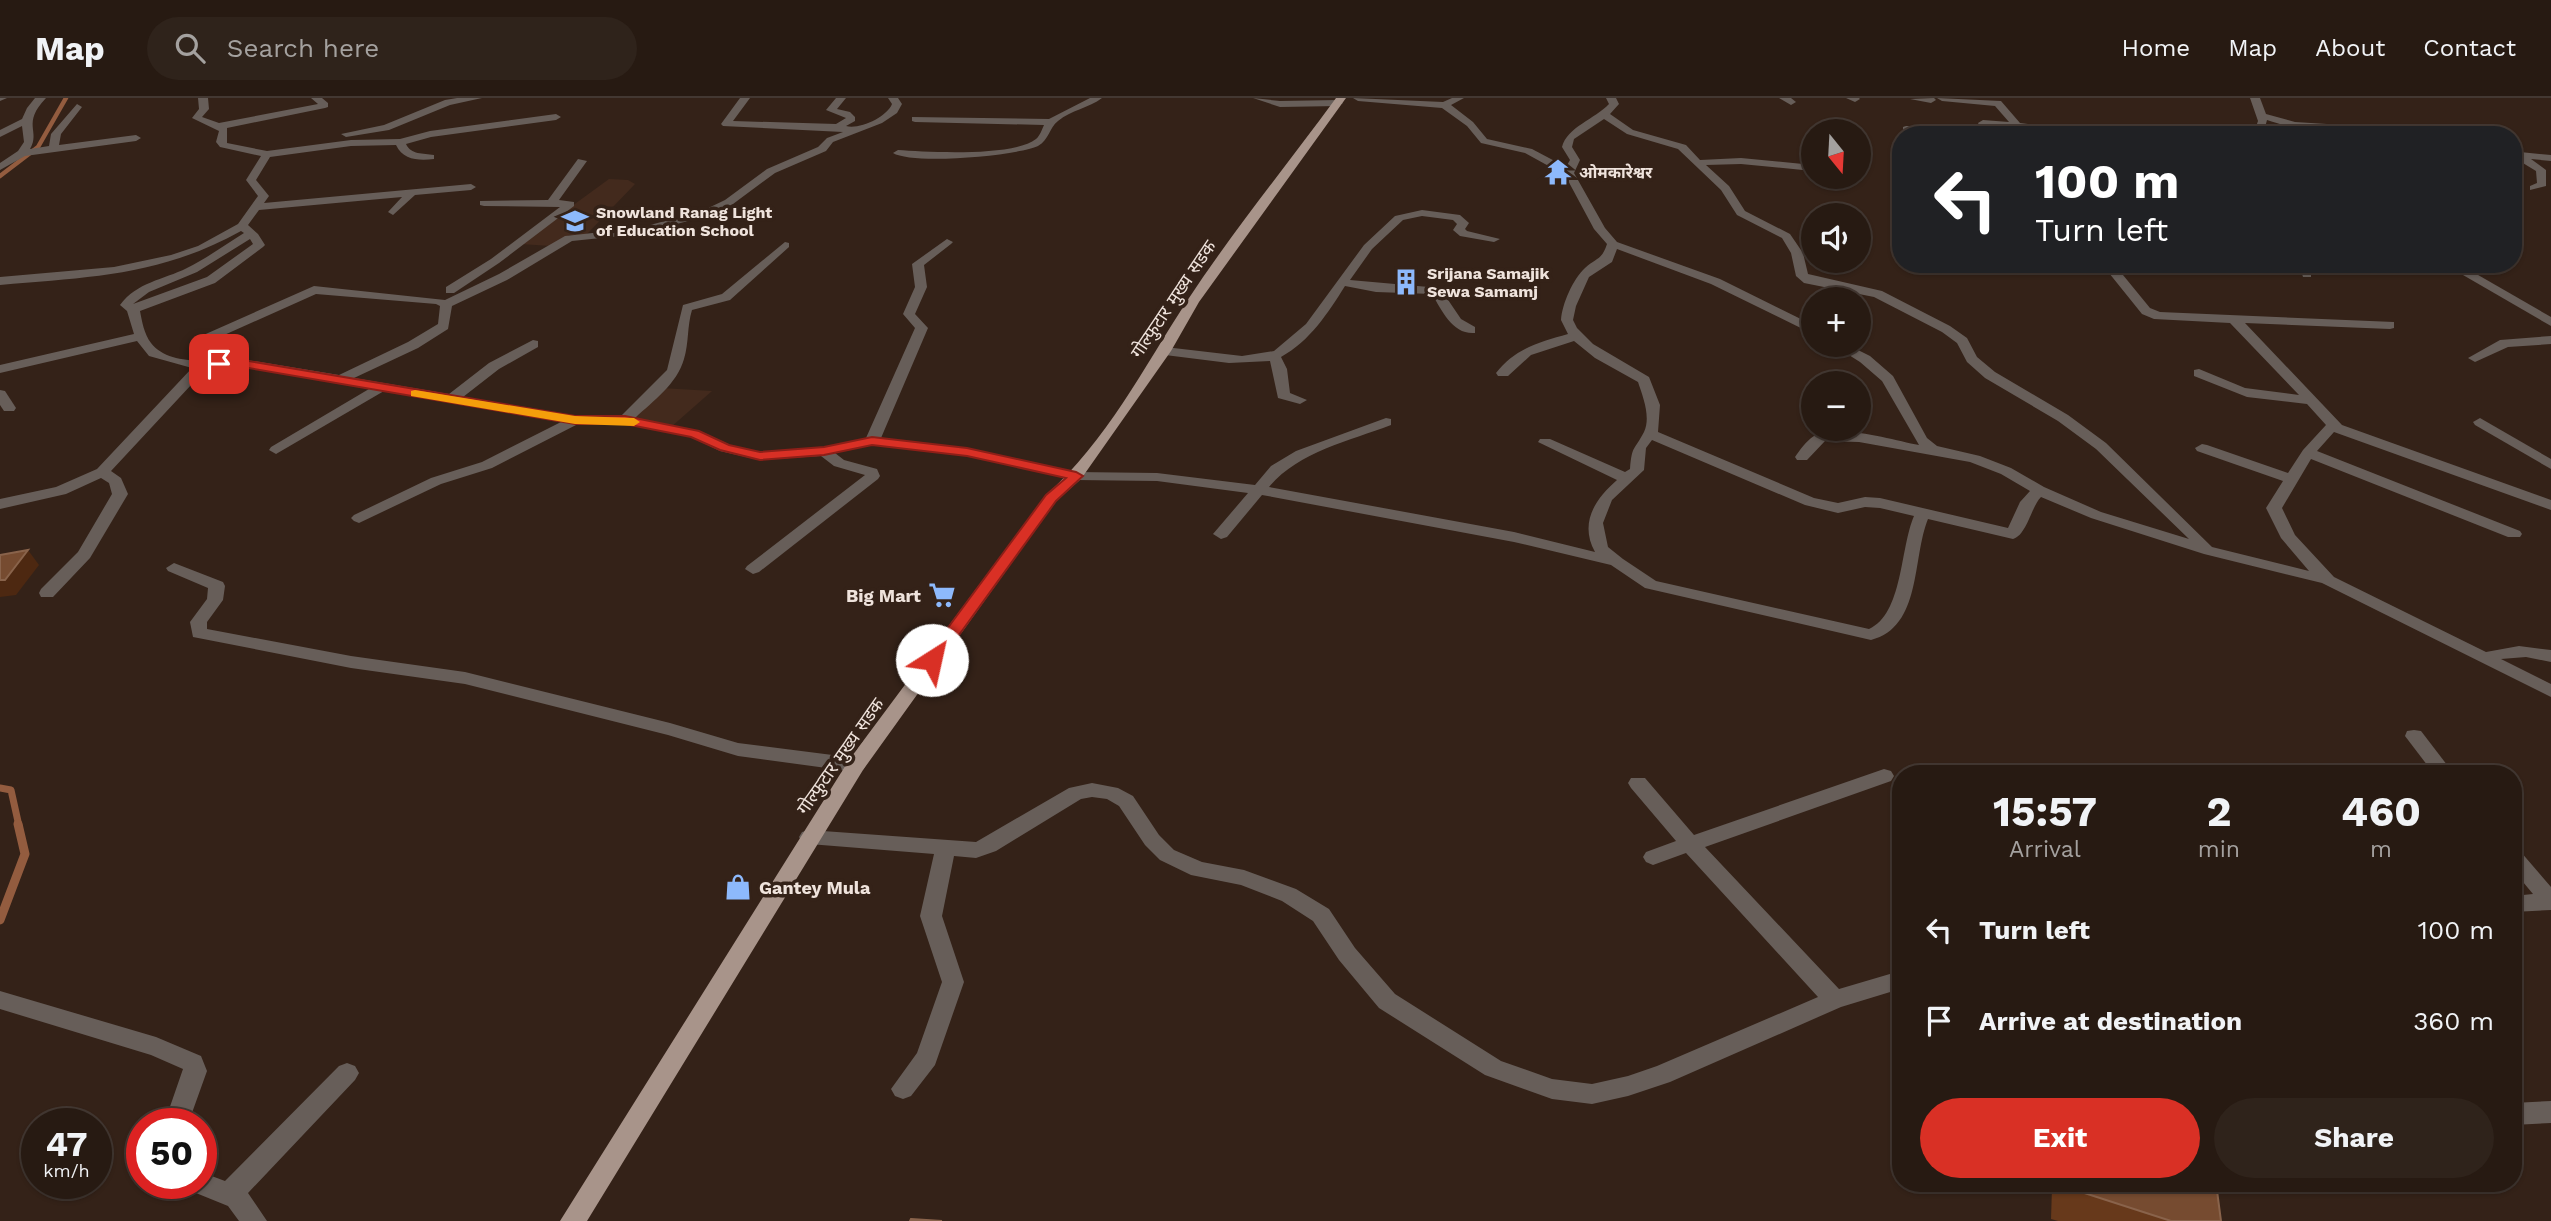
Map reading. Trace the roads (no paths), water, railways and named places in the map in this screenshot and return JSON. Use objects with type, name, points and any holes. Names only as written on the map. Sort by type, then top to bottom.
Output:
[{"type":"main road","name":"गोल्फुटार मुख्य सडक","points":[[573,1221],[856,765],[1051,498],[1076,476],[1165,351],[1193,302],[1308,139],[1340,101]]},
{"type":"street","points":[[25,153],[29,142],[25,121],[30,107],[41,98]]},
{"type":"street","points":[[203,98],[204,109],[197,118],[220,127],[325,105],[317,98]]},
{"type":"street","points":[[477,98],[448,102],[386,128],[292,142],[267,154],[251,176],[251,180],[264,196],[255,207],[246,230],[185,274],[142,290],[126,305],[133,309],[139,337],[152,355],[201,366],[237,362],[575,420],[625,420],[695,434],[725,448],[760,456],[824,451],[872,441],[967,452],[1076,476],[1157,477],[1260,490],[1514,537],[1617,562]]},
{"type":"street","points":[[745,98],[726,124],[838,127],[852,131]]},
{"type":"street","points":[[838,127],[852,119],[847,114],[831,110],[841,98]]},
{"type":"street","points":[[237,362],[204,340],[307,291],[442,302],[503,277],[569,237],[640,231],[706,213],[729,202],[771,171],[822,149],[830,140],[879,121],[894,111],[897,104],[893,98]]},
{"type":"street","points":[[915,119],[1051,122],[1097,98]]},
{"type":"street","points":[[1258,98],[1280,103],[1340,101]]},
{"type":"street","points":[[1358,98],[1444,105],[1459,98]]},
{"type":"street","points":[[1569,173],[1575,160],[1567,147],[1569,138],[1604,115],[1614,104],[1611,98]]},
{"type":"street","points":[[2252,98],[2263,117],[2264,126]]},
{"type":"street","points":[[1915,99],[1998,103],[2017,125]]},
{"type":"street","points":[[1444,105],[1470,124],[1484,141],[1528,151],[1569,173],[1600,229],[1614,244],[1673,263],[1760,300],[1801,323]]},
{"type":"street","points":[[54,149],[56,134],[77,107]]},
{"type":"street","points":[[1604,115],[1630,132],[1682,147],[1692,155],[1725,188],[1741,213],[1786,236],[1797,253],[1802,275],[1808,280],[1878,294],[1947,329],[1962,341],[1972,359],[1990,375],[2063,418],[2101,446],[2210,551]]},
{"type":"street","points":[[220,127],[224,130],[221,142],[224,145],[267,154],[351,143],[400,142],[429,134],[556,117]]},
{"type":"street","points":[[2263,117],[2311,126]]},
{"type":"street","points":[[0,134],[25,121]]},
{"type":"street","points":[[898,153],[940,156],[1018,149],[1041,141],[1051,122]]},
{"type":"street","points":[[1984,126],[1983,123],[2026,126]]},
{"type":"street","points":[[0,167],[25,153],[136,138]]},
{"type":"street","points":[[400,142],[404,151],[414,156],[430,157]]},
{"type":"street","points":[[2522,156],[2551,159]]},
{"type":"street","points":[[2522,159],[2541,170],[2542,184],[2534,188]]},
{"type":"street","points":[[1698,163],[1748,160],[1774,167],[1801,168]]},
{"type":"street","points":[[551,203],[582,161]]},
{"type":"street","points":[[255,207],[471,187]]},
{"type":"street","points":[[393,212],[411,194]]},
{"type":"street","points":[[340,380],[413,345],[444,326],[444,294],[495,261],[570,204],[484,203]]},
{"type":"street","points":[[1165,351],[1224,358],[1268,358],[1274,355],[1298,339],[1330,303],[1368,247],[1399,218],[1411,213],[1456,217],[1463,223],[1459,230],[1464,234],[1494,239]]},
{"type":"street","points":[[0,281],[114,271],[174,258],[246,230]]},
{"type":"street","points":[[133,309],[226,272],[259,245],[246,230]]},
{"type":"street","points":[[872,441],[922,328],[909,314],[921,287],[918,264],[947,242]]},
{"type":"street","points":[[1614,244],[1608,260],[1584,274],[1569,307],[1567,320],[1576,336],[1594,349],[1604,361],[1644,380],[1653,405],[1650,434],[1640,448],[1637,470],[1605,498],[1595,523],[1595,536],[1601,549],[1651,585],[1871,635],[1886,628],[1898,608],[1913,537],[1923,513]]},
{"type":"street","points":[[625,420],[669,376],[678,360],[681,323],[687,307],[726,297],[785,245]]},
{"type":"street","points":[[2115,273],[2146,311],[2158,316],[2389,325]]},
{"type":"street","points":[[2466,273],[2551,322]]},
{"type":"street","points":[[1342,282],[1376,288],[1436,291],[1456,321],[1471,330]]},
{"type":"street","points":[[2234,319],[2337,428]]},
{"type":"street","points":[[1503,373],[1511,360],[1528,349],[1576,336]]},
{"type":"street","points":[[0,369],[139,337]]},
{"type":"street","points":[[2475,358],[2505,343],[2551,340]]},
{"type":"street","points":[[450,400],[494,366],[533,344]]},
{"type":"street","points":[[1274,355],[1280,369],[1283,395],[1300,400]]},
{"type":"street","points":[[1861,357],[1888,379],[1921,440],[1931,449],[2006,471],[2039,490],[2096,515],[2210,551],[2328,580],[2551,691]]},
{"type":"street","points":[[0,504],[61,491],[102,472],[201,366]]},
{"type":"street","points":[[2199,373],[2230,390],[2253,397],[2309,400]]},
{"type":"street","points":[[276,450],[381,387]]},
{"type":"street","points":[[0,394],[9,408]]},
{"type":"street","points":[[359,518],[436,481],[487,466],[575,420]]},
{"type":"street","points":[[1221,534],[1276,469],[1301,454],[1386,422]]},
{"type":"street","points":[[2480,422],[2551,465]]},
{"type":"street","points":[[2328,580],[2287,537],[2277,520],[2274,508],[2308,453],[2330,428],[2337,428],[2551,505]]},
{"type":"street","points":[[1650,434],[1810,502],[1838,508],[1865,502],[1880,503],[2013,534],[2028,502],[2039,490]]},
{"type":"street","points":[[1802,457],[1814,442],[1825,437],[1842,436],[1899,448],[1945,452]]},
{"type":"street","points":[[1545,442],[1628,479]]},
{"type":"street","points":[[2202,448],[2291,479]]},
{"type":"street","points":[[753,569],[873,476],[872,472],[839,463],[824,451]]},
{"type":"street","points":[[2308,453],[2514,534]]},
{"type":"street","points":[[47,593],[84,555],[120,494],[116,481],[102,472]]},
{"type":"street","points":[[174,568],[218,586],[215,600],[198,622],[199,633],[351,662],[465,678],[670,729],[738,749],[856,765]]},
{"type":"street","points":[[2487,657],[2507,651],[2527,650],[2551,656]]},
{"type":"street","points":[[2414,736],[2438,765]]},
{"type":"street","points":[[1653,857],[1688,842],[1884,776]]},
{"type":"street","points":[[1638,783],[1688,842],[1835,1000]]},
{"type":"street","points":[[809,837],[976,850],[989,846],[1076,793],[1092,790],[1111,793],[1126,801],[1152,840],[1167,855],[1198,869],[1244,878],[1289,895],[1321,915],[1347,954],[1387,1001],[1493,1068],[1552,1089],[1592,1094],[1628,1086],[1662,1075],[1835,1000],[1892,982]]},
{"type":"street","points":[[903,1089],[927,1058],[953,982],[931,916],[946,846]]},
{"type":"street","points":[[2522,867],[2551,901]]},
{"type":"street","points":[[2522,903],[2551,901]]},
{"type":"street","points":[[0,1000],[156,1047],[192,1063],[195,1071],[182,1108]]},
{"type":"street","points":[[229,1195],[347,1073]]},
{"type":"street","points":[[2522,1114],[2551,1112]]},
{"type":"street","points":[[217,1190],[236,1197],[254,1221]]},
{"type":"waterway","points":[[0,176],[38,147],[66,98]]},
{"type":"waterway","points":[[0,788],[11,790],[19,826]]},
{"type":"waterway","points":[[0,920],[25,854],[18,824]]},
{"type":"place","name":"ओमकारेश्वर","points":[[1558,172]]},
{"type":"place","name":"Snowland Ranag Light of Education School","points":[[575,221]]},
{"type":"place","name":"Srijana Samajik Sewa Samamj","points":[[1406,282]]},
{"type":"place","name":"Big Mart","points":[[942,595]]},
{"type":"place","name":"Gantey Mula","points":[[738,887]]}]
